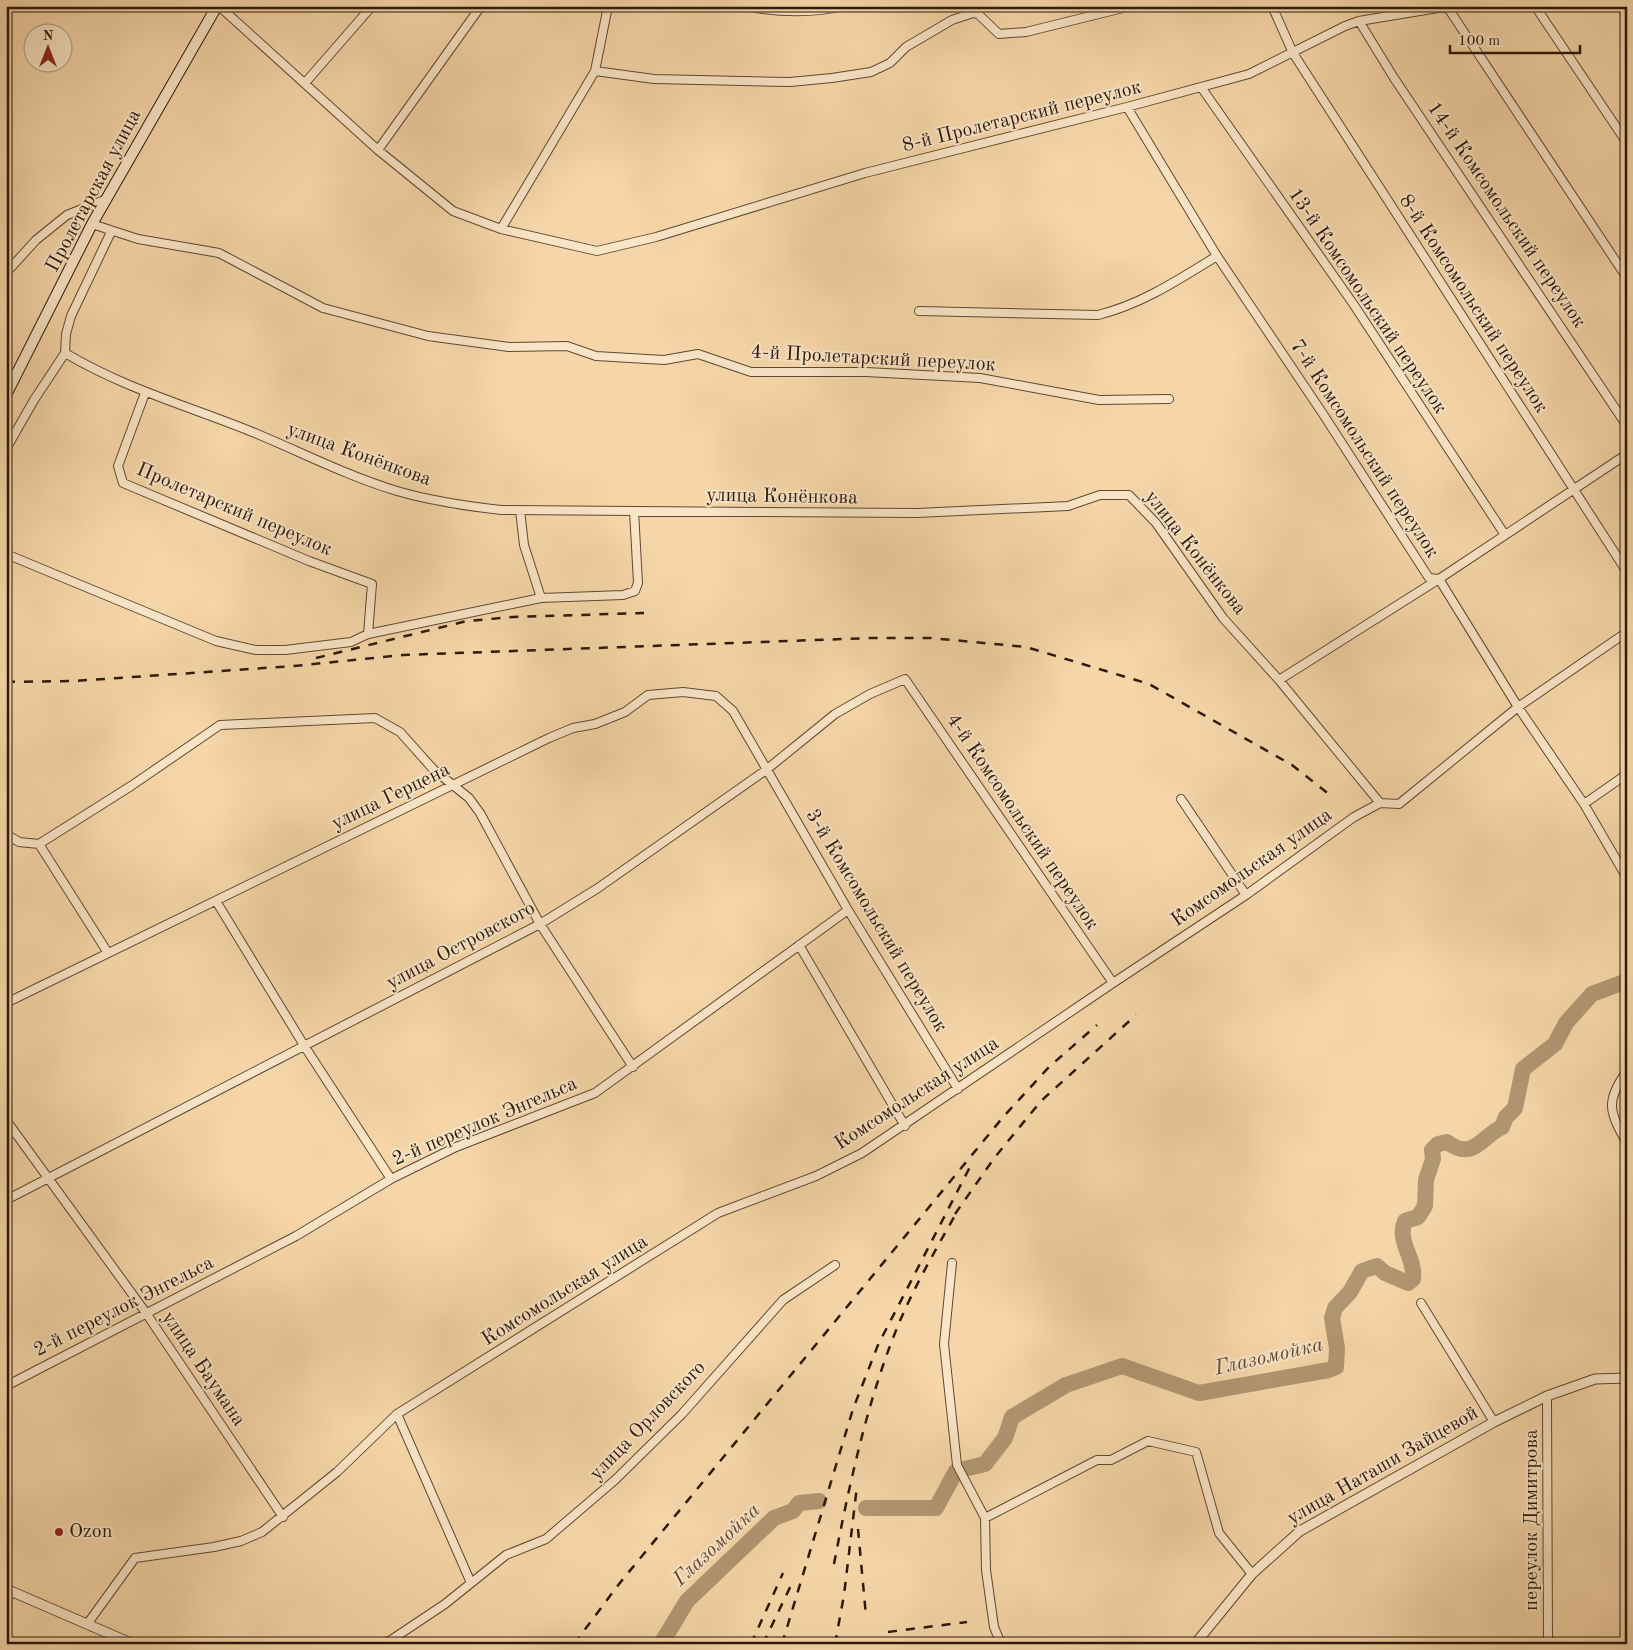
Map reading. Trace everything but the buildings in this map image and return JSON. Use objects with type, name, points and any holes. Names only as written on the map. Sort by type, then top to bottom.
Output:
[{"type":"main road","name":"Пролетарская улица","points":[[6,394],[92,224],[218,6]]},
{"type":"street","points":[[218,6],[378,150],[453,211],[501,229],[595,71],[608,6]]},
{"type":"street","points":[[305,83],[372,6]]},
{"type":"street","points":[[378,150],[481,6]]},
{"type":"street","points":[[743,6],[773,12],[831,9],[844,6]]},
{"type":"street","points":[[595,71],[654,79],[790,82],[832,78],[871,72],[890,63],[906,47],[945,24],[973,13],[978,14],[999,34],[1026,32],[1131,6]]},
{"type":"street","name":"8-й Комсомольский переулок","points":[[1272,6],[1293,53],[1627,572]]},
{"type":"street","points":[[1535,6],[1627,143]]},
{"type":"street","points":[[1621,6],[1627,14]]},
{"type":"street","points":[[1449,7],[1627,278]]},
{"type":"street","name":"8-й Пролетарский переулок","points":[[501,229],[597,251],[656,237],[866,173],[1127,108],[1249,74],[1345,26],[1359,21],[1449,7]]},
{"type":"street","name":"14-й Комсомольский переулок","points":[[1359,21],[1394,78],[1627,426]]},
{"type":"street","name":"13-й Комсомольский переулок","points":[[1201,87],[1354,305],[1505,535]]},
{"type":"street","name":"7-й Комсомольский переулок","points":[[1127,108],[1217,256],[1323,414],[1429,578],[1439,579],[1518,708],[1584,804],[1627,878]]},
{"type":"street","points":[[6,272],[36,240],[67,215],[107,199]]},
{"type":"street","name":"4-й Пролетарский переулок","points":[[92,224],[111,232],[138,239],[219,253],[323,308],[428,336],[509,347],[567,346],[596,356],[664,360],[698,354],[750,372],[866,372],[980,378],[1099,400],[1169,399]]},
{"type":"street","name":"Пролетарская улица","points":[[6,449],[34,400],[65,353],[66,334],[71,316],[111,232]]},
{"type":"street","points":[[919,311],[1098,315],[1123,309],[1147,298],[1217,256]]},
{"type":"street","name":"улица Конёнкова","points":[[65,353],[102,375],[145,393],[249,431],[396,491],[449,504],[520,510],[917,513],[1068,506],[1100,495],[1129,495],[1156,523],[1223,618],[1279,680],[1380,803]]},
{"type":"street","name":"Пролетарский переулок","points":[[145,393],[118,466],[123,483],[309,561],[372,584],[368,634]]},
{"type":"street","points":[[1279,680],[1439,579],[1627,454]]},
{"type":"street","points":[[520,510],[524,545],[541,598]]},
{"type":"street","points":[[6,554],[216,641],[256,650],[285,650],[351,642],[368,634],[541,598],[623,595],[635,591],[638,583],[634,511]]},
{"type":"street","name":"Комсомольская улица","points":[[88,1623],[135,1558],[241,1541],[262,1532],[337,1472],[396,1414],[718,1214],[824,1172],[862,1153],[905,1126],[1113,983],[1246,895],[1354,817],[1380,803],[1399,804],[1518,708],[1627,632]]},
{"type":"street","name":"улица Островского","points":[[6,1200],[540,924],[598,888],[766,770],[835,714],[870,694],[905,679]]},
{"type":"street","name":"4-й Комсомольский переулок","points":[[905,679],[1113,983]]},
{"type":"street","name":"улица Герцена","points":[[6,1003],[549,738],[573,728],[595,724],[625,712],[648,695],[683,692],[716,696],[733,711],[745,728],[766,770]]},
{"type":"street","points":[[6,834],[19,842],[39,844],[131,786],[220,725],[375,718],[400,732],[433,769],[469,798],[480,813],[540,924],[634,1067]]},
{"type":"street","name":"3-й Комсомольский переулок","points":[[766,770],[848,910],[958,1089]]},
{"type":"street","points":[[1584,804],[1627,774]]},
{"type":"street","points":[[1181,799],[1246,895]]},
{"type":"street","points":[[39,844],[108,953]]},
{"type":"street","points":[[216,901],[305,1047],[391,1179]]},
{"type":"street","name":"2-й переулок Энгельса","points":[[6,1386],[296,1236],[391,1179],[456,1147],[596,1092],[634,1067],[848,910]]},
{"type":"street","points":[[799,945],[905,1126]]},
{"type":"street","points":[[1627,1071],[1614,1089],[1612,1116],[1627,1142]]},
{"type":"street","name":"улица Баумана","points":[[6,1120],[146,1313],[282,1517]]},
{"type":"street","points":[[952,1263],[944,1344],[957,1465],[985,1518],[986,1570],[994,1627],[1001,1644]]},
{"type":"street","name":"улица Орловского","points":[[385,1644],[446,1604],[506,1555],[546,1539],[615,1480],[682,1414],[783,1300],[834,1265]]},
{"type":"street","points":[[1421,1303],[1494,1422]]},
{"type":"street","name":"улица Наташи Зайцевой","points":[[1195,1644],[1252,1574],[1300,1531],[1494,1422],[1548,1396],[1595,1379],[1627,1378]]},
{"type":"street","name":"переулок Димитрова","points":[[1548,1396],[1548,1644]]},
{"type":"street","points":[[396,1414],[471,1583]]},
{"type":"street","points":[[985,1518],[1098,1460],[1111,1460],[1148,1441],[1196,1452],[1219,1533],[1252,1574]]},
{"type":"street","points":[[6,1602],[8,1590],[133,1644]]},
{"type":"waterway","name":"Глазомойка","points":[[866,1508],[936,1508],[956,1471],[985,1464],[1005,1438],[1012,1417],[1066,1385],[1122,1366],[1199,1393],[1329,1370],[1336,1367],[1337,1348],[1332,1318],[1335,1308],[1350,1292],[1362,1271],[1377,1266],[1385,1273],[1408,1283],[1413,1279],[1412,1264],[1404,1243],[1403,1229],[1405,1221],[1418,1217],[1425,1206],[1426,1180],[1433,1159],[1432,1150],[1438,1144],[1447,1142],[1456,1147],[1471,1148],[1502,1127],[1506,1117],[1515,1108],[1523,1069],[1555,1044],[1566,1023],[1592,994],[1627,981]]},
{"type":"waterway","name":"Глазомойка","points":[[661,1644],[687,1601],[774,1518],[793,1511],[799,1503],[819,1501]]},
{"type":"railway","points":[[316,658],[467,621],[513,617],[644,613]]},
{"type":"railway","points":[[6,682],[74,681],[294,666],[403,655],[871,638],[931,638],[1026,647],[1149,684],[1292,765],[1330,795]]},
{"type":"railway","points":[[955,1214],[995,1157],[1041,1101],[1136,1015]]},
{"type":"railway","points":[[574,1644],[619,1584],[1004,1116],[1049,1067],[1097,1025]]},
{"type":"railway","points":[[782,1644],[853,1409],[878,1345],[972,1163]]},
{"type":"railway","points":[[834,1564],[846,1502],[880,1373],[909,1301],[958,1210]]},
{"type":"railway","points":[[835,1644],[844,1595],[857,1486]]},
{"type":"railway","points":[[858,1529],[866,1616]]},
{"type":"railway","points":[[751,1644],[783,1573]]},
{"type":"railway","points":[[763,1644],[794,1579]]},
{"type":"railway","points":[[888,1632],[967,1622]]},
{"type":"place","name":"Ozon","points":[[59,1532]]}]
